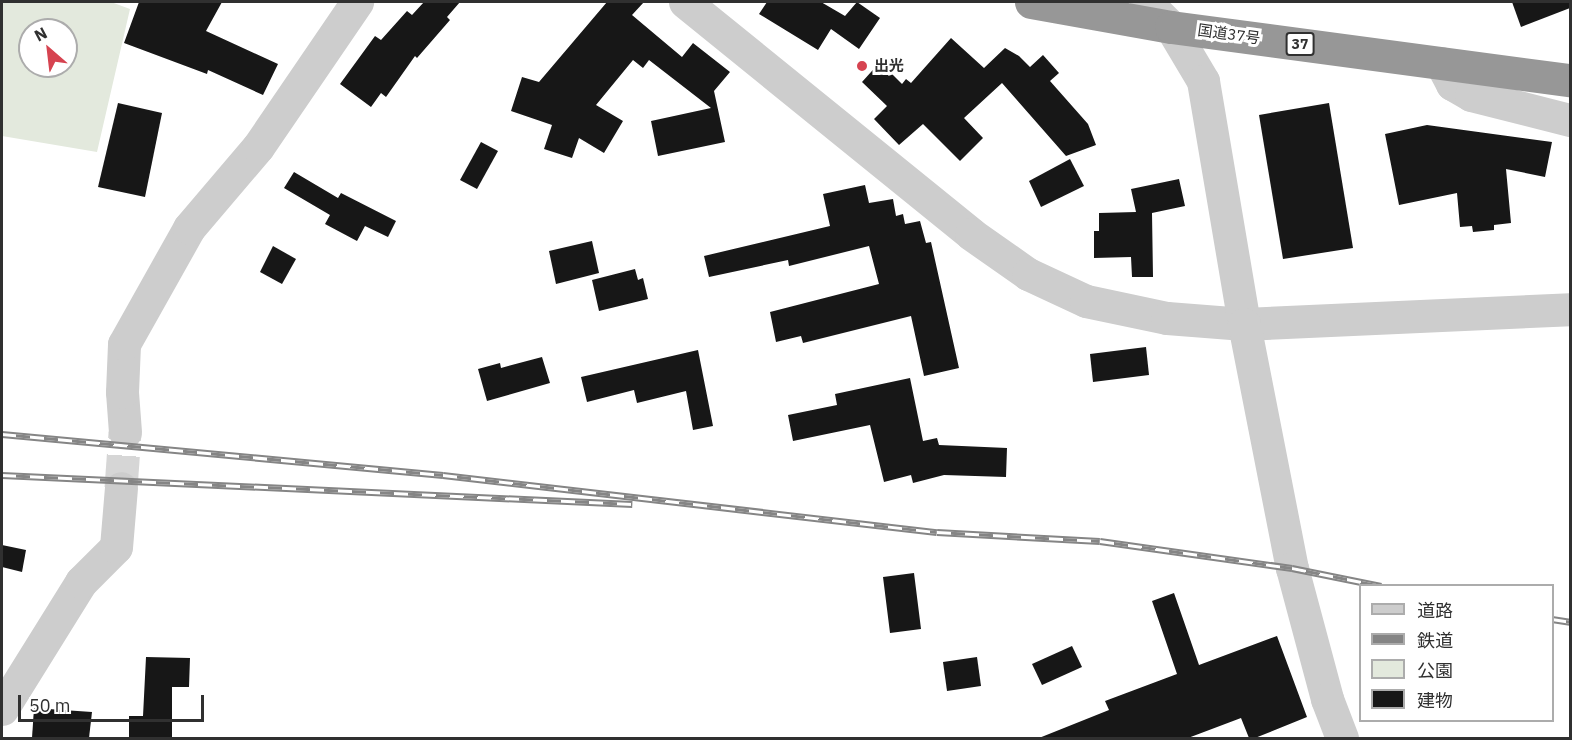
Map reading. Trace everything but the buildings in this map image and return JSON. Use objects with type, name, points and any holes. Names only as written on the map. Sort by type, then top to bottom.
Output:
[{"type":"highway","name":"国道37号","points":[[1031,2],[1171,27],[1570,80]]},
{"type":"street","points":[[126,432],[122,392],[124,344],[189,228],[258,147],[357,2]]},
{"type":"street","points":[[685,2],[962,227],[1028,274],[1086,301],[1167,318],[1244,324],[1570,309]]},
{"type":"street","points":[[1146,2],[1171,27],[1203,81],[1244,324],[1292,568],[1327,699],[1342,738]]},
{"type":"street","points":[[1441,63],[1452,84],[1471,95],[1570,120]]},
{"type":"street","points":[[2,709],[81,582],[116,547],[121,488]]},
{"type":"green space","points":[[2,2],[111,2],[130,9],[97,152],[2,136]]},
{"type":"tunnel","points":[[121,488],[125,432]]},
{"type":"railway","points":[[2,434],[443,475],[937,532],[1100,541],[1292,568],[1371,584]]},
{"type":"railway","points":[[2,475],[632,504]]},
{"type":"railway","points":[[1554,619],[1570,622]]},
{"type":"place","name":"出光","points":[[862,66]]}]
